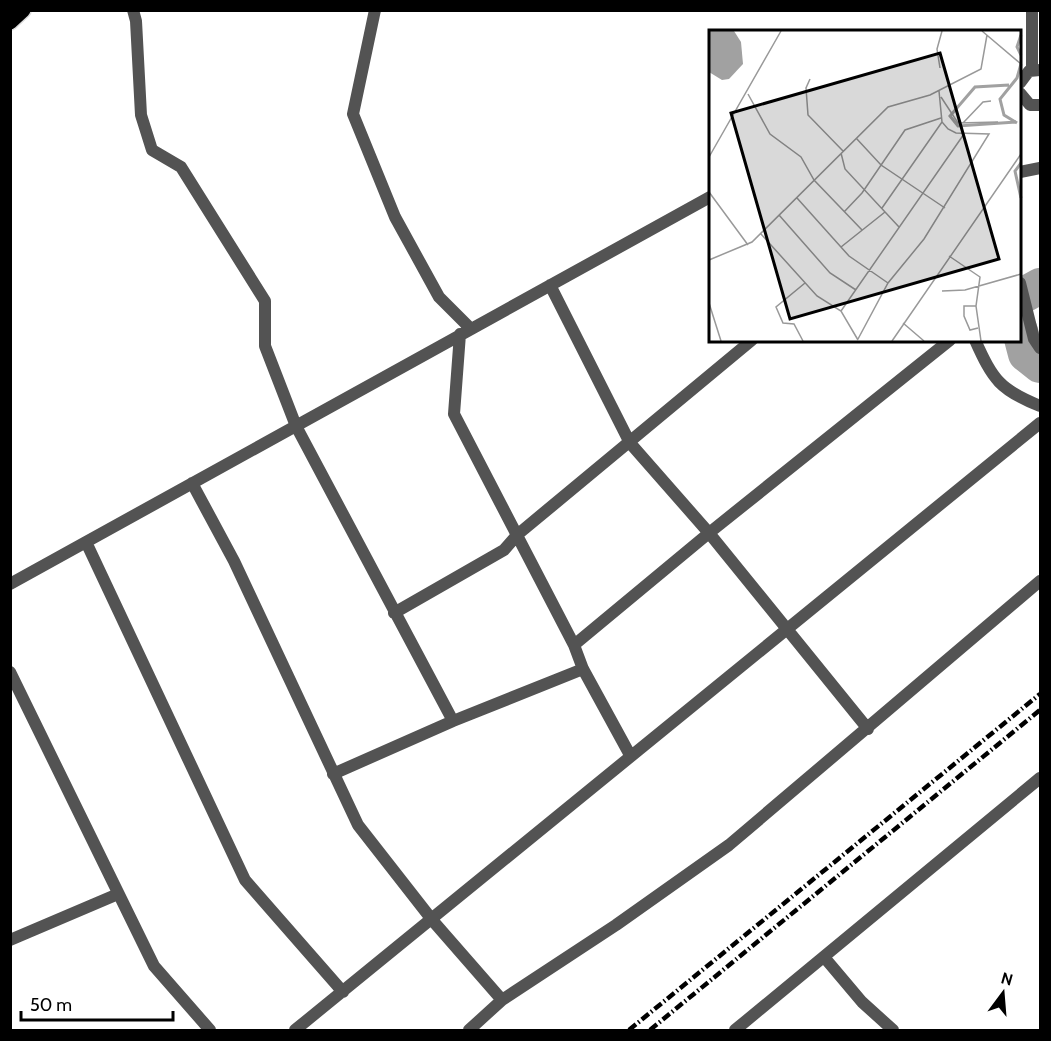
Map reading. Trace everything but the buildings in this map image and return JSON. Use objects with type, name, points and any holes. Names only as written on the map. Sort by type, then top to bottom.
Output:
[{"type":"main road","points":[[10,22],[23,10]]},
{"type":"street","points":[[132,10],[136,21],[141,115],[152,150],[181,167],[265,301],[266,346],[296,426],[453,721]]},
{"type":"street","points":[[375,10],[353,114],[394,216],[439,297],[465,331],[454,414],[574,645],[583,669],[630,755]]},
{"type":"street","points":[[1021,81],[1024,75],[1036,70],[1032,10]]},
{"type":"street","points":[[1021,94],[1030,105],[1041,105]]},
{"type":"street","points":[[1021,172],[1041,168]]},
{"type":"street","points":[[10,584],[709,198]]},
{"type":"street","points":[[550,285],[630,443],[709,533],[868,729]]},
{"type":"street","points":[[1021,287],[1034,339],[1041,348]]},
{"type":"street","points":[[394,613],[504,550],[517,535],[750,342]]},
{"type":"street","points":[[574,645],[709,533],[948,342]]},
{"type":"street","points":[[976,342],[988,368],[1001,386],[1041,406]]},
{"type":"street","points":[[295,1030],[433,921],[630,755],[1041,423]]},
{"type":"street","points":[[192,483],[234,561],[358,825],[433,921],[502,1000]]},
{"type":"street","points":[[86,542],[245,880],[343,992]]},
{"type":"street","points":[[469,1030],[502,1000],[616,925],[729,845],[1041,581]]},
{"type":"street","points":[[333,774],[453,721],[583,669]]},
{"type":"street","points":[[10,672],[154,966],[210,1030]]},
{"type":"street","points":[[735,1030],[1041,778]]},
{"type":"street","points":[[10,940],[118,894]]},
{"type":"street","points":[[824,957],[862,1002],[893,1030]]},
{"type":"waterway","points":[[1021,296],[1040,286]]},
{"type":"waterway","points":[[1021,335],[1026,354],[1040,365]]},
{"type":"railway","points":[[629,1030],[1040,694]]},
{"type":"railway","points":[[650,1030],[1040,710]]}]
